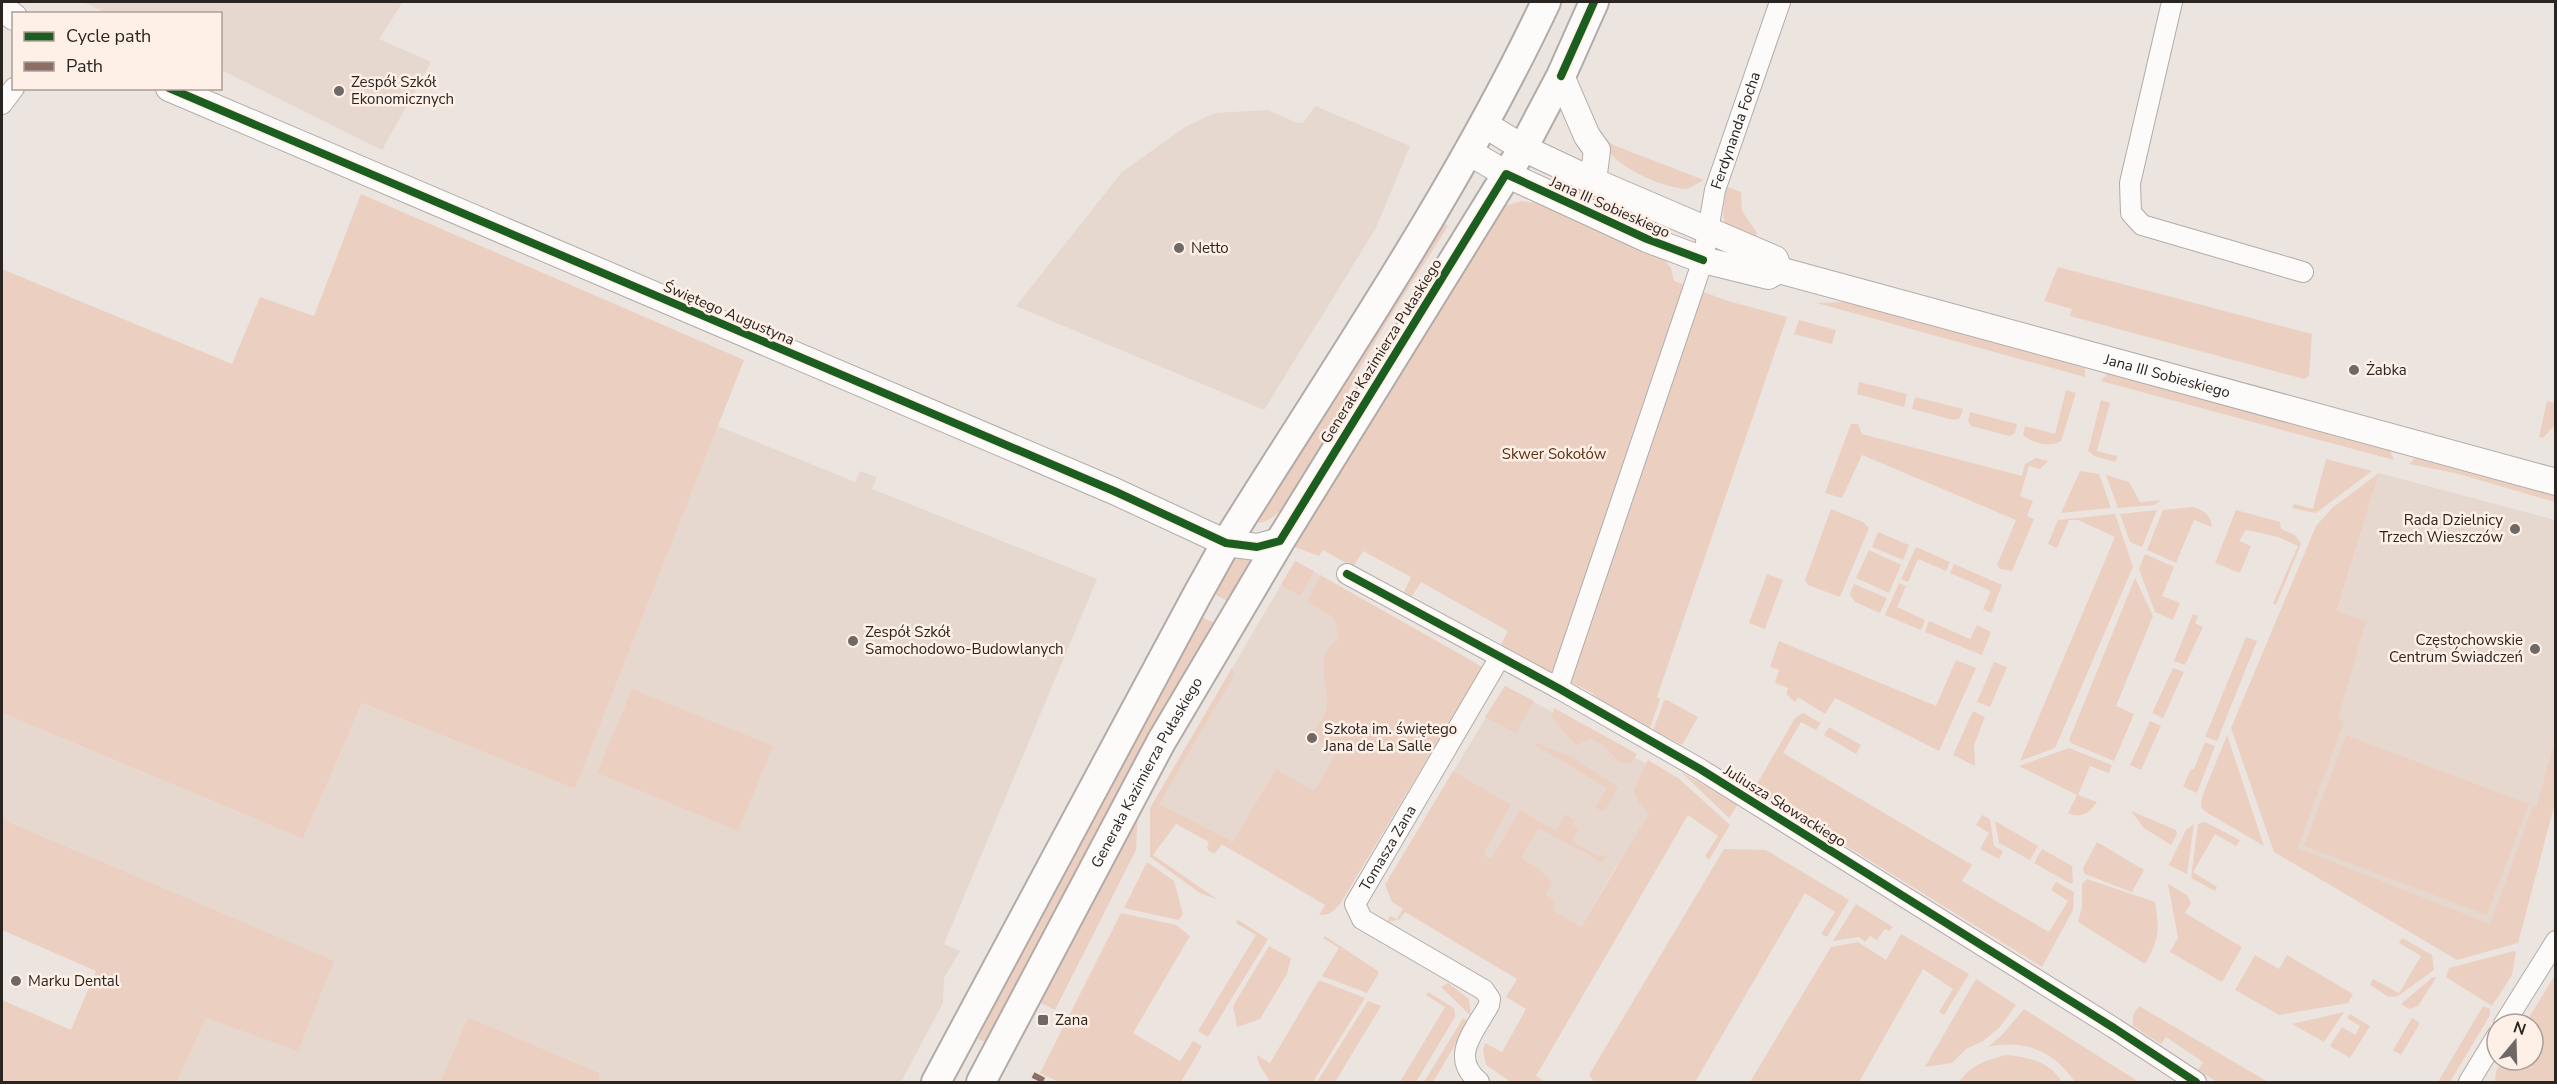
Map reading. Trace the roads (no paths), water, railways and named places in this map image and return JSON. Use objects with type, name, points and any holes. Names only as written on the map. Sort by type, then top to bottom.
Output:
[{"type":"main road","name":"Generała Kazimierza Pułaskiego","points":[[936,1083],[1226,543],[1469,152],[1507,84],[1546,2]]},
{"type":"main road","name":"Generała Kazimierza Pułaskiego","points":[[981,1083],[1113,829],[1280,541],[1523,148],[1562,76],[1594,2]]},
{"type":"street","name":"Ferdynanda Focha","points":[[1558,688],[1703,260],[1715,189],[1780,2]]},
{"type":"street","points":[[2172,2],[2130,183],[2131,213],[2142,225],[2303,272]]},
{"type":"street","points":[[1562,76],[1587,136],[1597,150],[1593,181]]},
{"type":"street","points":[[2,104],[12,90]]},
{"type":"street","name":"Świętego Augustyna","points":[[174,90],[1114,491],[1226,543],[1257,547],[1280,541]]},
{"type":"street","name":"Jana III Sobieskiego","points":[[1484,124],[1523,148],[1593,181],[1775,259],[1779,270]]},
{"type":"street","name":"Jana III Sobieskiego","points":[[1469,152],[1506,174],[1647,239],[1703,260],[1768,276],[1779,270],[2556,482]]},
{"type":"street","name":"Juliusza Słowackiego","points":[[1347,574],[1558,688],[1736,791],[2105,1022],[2196,1083]]},
{"type":"street","name":"Tomasza Zana","points":[[1479,1083],[1464,1064],[1463,1055],[1490,1005],[1490,999],[1484,990],[1362,919],[1355,904],[1500,657]]},
{"type":"street","points":[[2512,1012],[2556,941]]},
{"type":"street","points":[[2469,1083],[2485,1056]]},
{"type":"place","name":"Zespół Szkół Ekonomicznych","points":[[339,91]]},
{"type":"place","name":"Netto","points":[[1179,248]]},
{"type":"place","name":"Żabka","points":[[2354,370]]},
{"type":"place","name":"Rada Dzielnicy Trzech Wieszczów","points":[[2515,529]]},
{"type":"place","name":"Zespół Szkół Samochodowo-Budowlanych","points":[[853,641]]},
{"type":"place","name":"Częstochowskie Centrum Świadczeń","points":[[2535,649]]},
{"type":"place","name":"Szkoła im. świętego Jana de La Salle","points":[[1312,738]]},
{"type":"place","name":"Marku Dental","points":[[16,981]]},
{"type":"place","name":"Zana","points":[[1043,1020]]},
{"type":"park label","name":"Skwer Sokołów","points":[[1554,454]]}]
